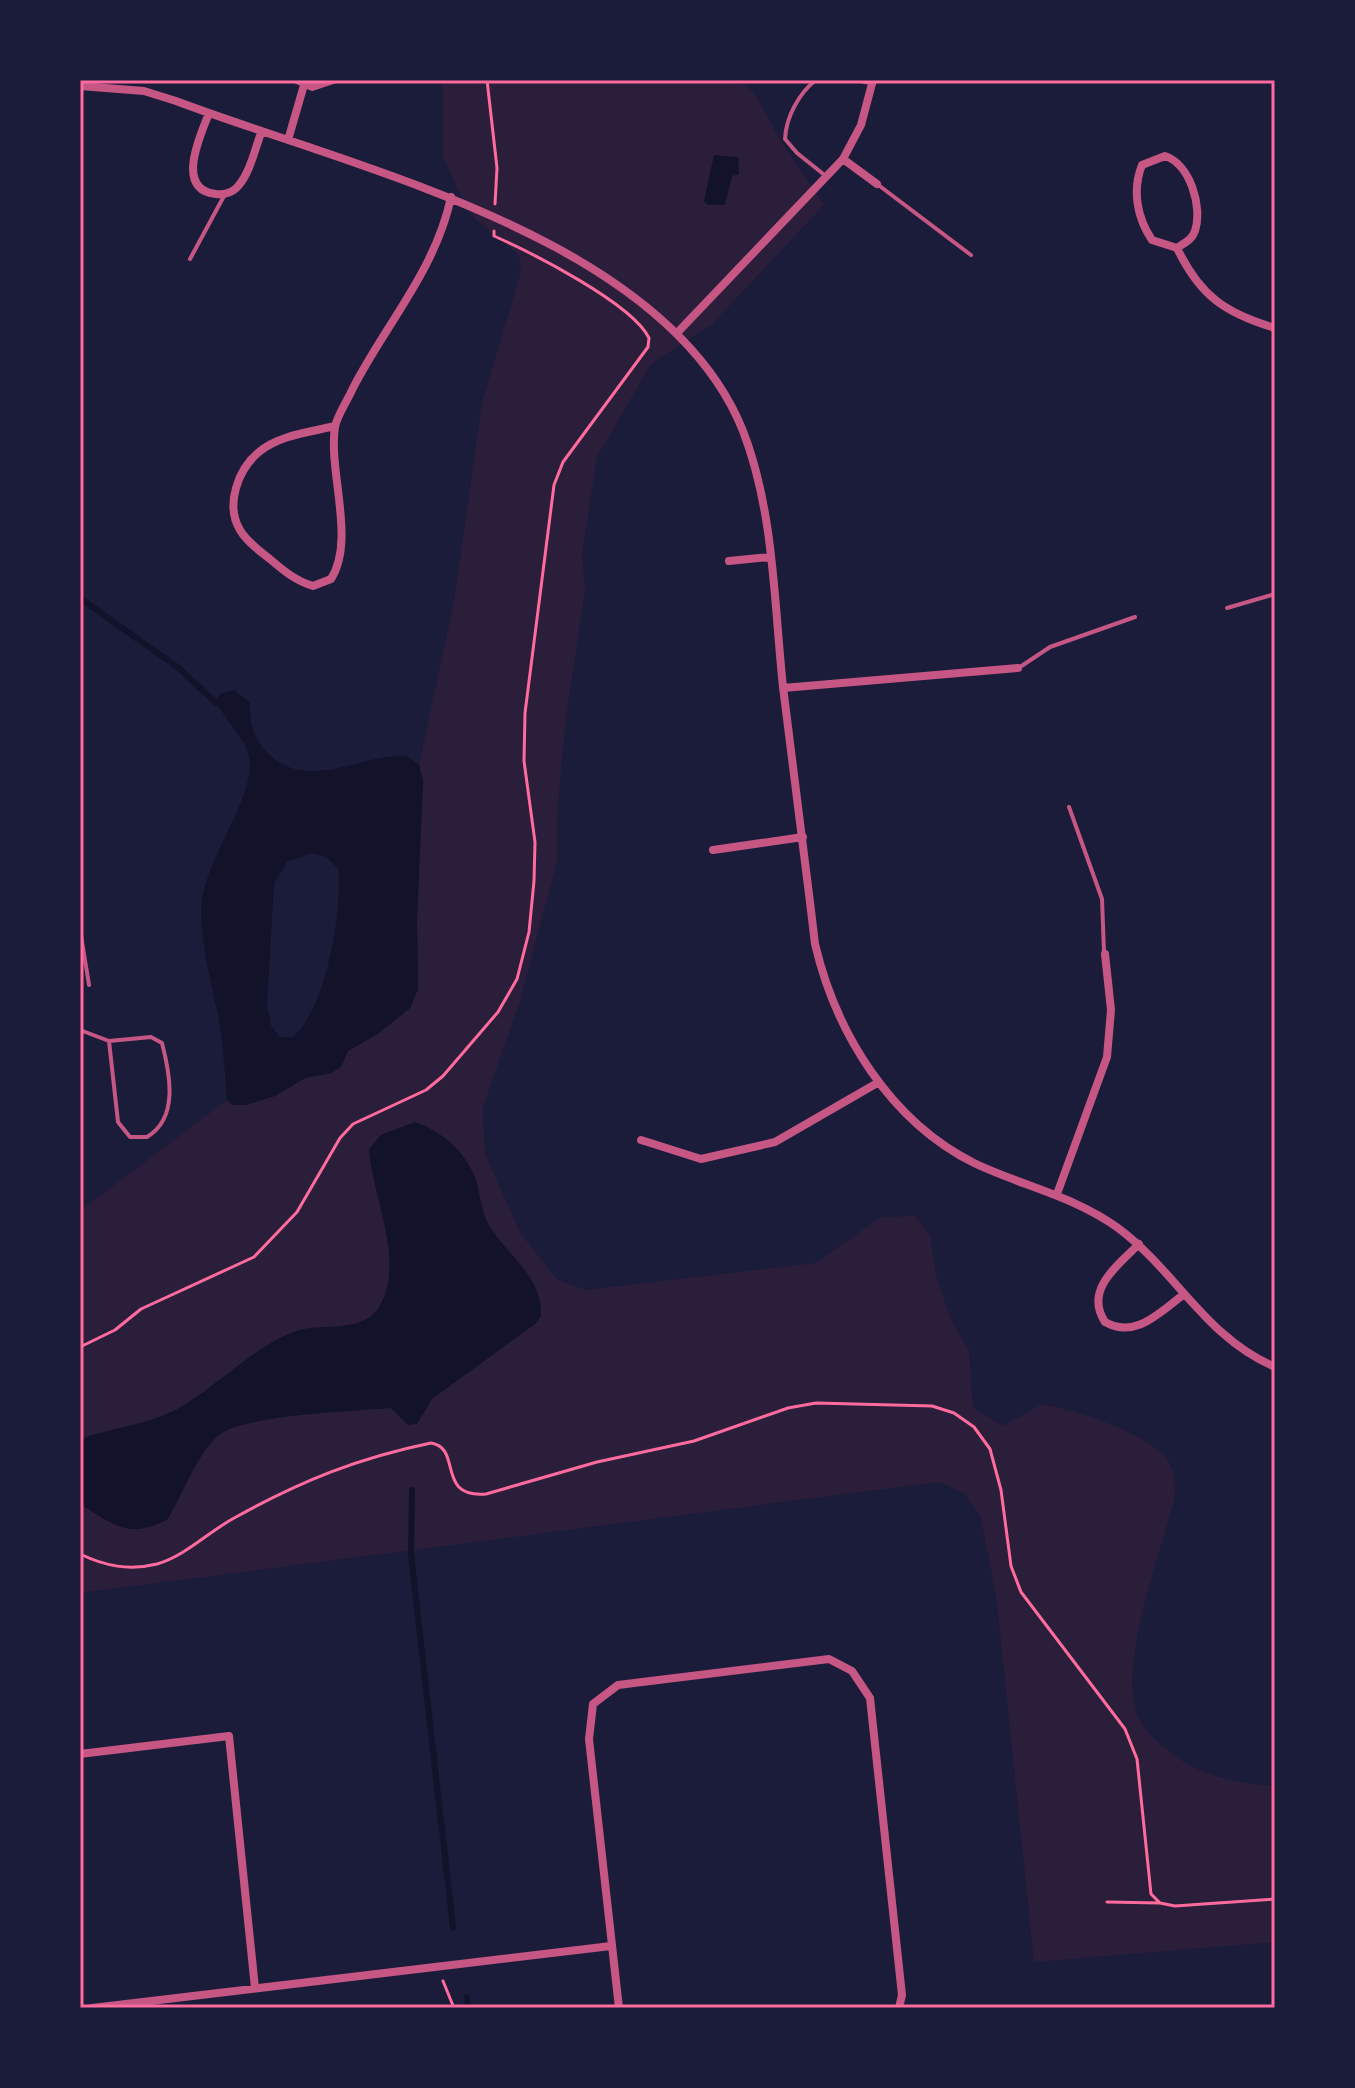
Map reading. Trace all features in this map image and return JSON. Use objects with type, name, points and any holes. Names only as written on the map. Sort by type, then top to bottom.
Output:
[{"type":"street","points":[[288,140],[300,82],[321,86],[333,80]]},
{"type":"street","points":[[677,333],[843,159],[861,125],[872,82]]},
{"type":"street","points":[[80,86],[144,91],[451,197],[573,257],[677,333],[727,398],[756,471],[770,557],[815,944],[824,981],[838,1016],[879,1082],[913,1119],[939,1141],[973,1162],[1057,1194],[1095,1213],[1139,1244],[1183,1295],[1236,1347],[1275,1367]]},
{"type":"street","points":[[209,113],[194,151],[194,173],[208,191],[225,194],[242,183],[261,133]]},
{"type":"street","points":[[1177,248],[1190,240],[1196,230],[1188,173],[1176,160],[1165,156],[1150,159],[1142,165],[1137,178],[1138,212],[1152,240],[1177,248],[1195,282],[1218,304],[1245,319],[1275,328]]},
{"type":"street","points":[[843,159],[877,184]]},
{"type":"street","points":[[335,426],[273,442],[258,452],[244,468],[233,502],[239,529],[250,543],[293,578],[313,586],[331,579],[340,553],[335,426],[359,377],[429,262],[445,228],[451,197]]},
{"type":"street","points":[[729,561],[770,557]]},
{"type":"street","points":[[783,688],[1018,668]]},
{"type":"street","points":[[713,850],[803,837]]},
{"type":"street","points":[[1057,1194],[1107,1057],[1111,1010],[1105,954]]},
{"type":"street","points":[[641,1140],[701,1159],[775,1142],[879,1082]]},
{"type":"street","points":[[1139,1244],[1101,1285],[1096,1300],[1105,1322],[1125,1330],[1139,1327],[1183,1295]]},
{"type":"street","points":[[619,2008],[589,1739],[593,1704],[618,1685],[829,1659],[852,1671],[870,1698],[902,1995],[899,2008]]},
{"type":"street","points":[[80,1754],[229,1736],[255,1988]]},
{"type":"street","points":[[92,2008],[611,1946]]},
{"type":"lane","points":[[816,80],[799,98],[786,126],[785,139],[827,177]]},
{"type":"lane","points":[[856,80],[872,82]]},
{"type":"lane","points":[[877,184],[971,255]]},
{"type":"lane","points":[[190,259],[225,194]]},
{"type":"lane","points":[[1227,608],[1275,594]]},
{"type":"lane","points":[[1018,668],[1050,647],[1135,617]]},
{"type":"lane","points":[[1069,807],[1102,899],[1105,954]]},
{"type":"lane","points":[[80,929],[89,985]]},
{"type":"lane","points":[[80,1030],[109,1041],[151,1037],[162,1043],[169,1111],[165,1122],[147,1137],[130,1137],[118,1122],[109,1041]]},
{"type":"path","points":[[80,1347],[115,1330],[141,1309],[254,1257],[297,1212],[340,1138],[353,1124],[417,1094],[443,1076],[498,1012],[517,979],[529,932],[534,881],[535,842],[524,761],[525,713],[554,485],[563,462],[648,347],[645,330],[616,306],[548,262],[494,236],[497,168],[487,80]]},
{"type":"path","points":[[80,1554],[103,1565],[124,1568],[159,1563],[178,1556],[235,1517],[342,1465],[431,1443],[438,1444],[445,1452],[454,1482],[461,1491],[472,1495],[486,1494],[597,1462],[694,1441],[788,1408],[816,1403],[932,1406],[943,1409],[974,1427],[990,1449],[1001,1490],[1011,1566],[1021,1592],[1125,1729],[1137,1759],[1151,1894],[1160,1903]]},
{"type":"path","points":[[1107,1902],[1175,1906],[1275,1899]]},
{"type":"path","points":[[437,1967],[454,2008]]},
{"type":"shaded area","points":[[443,80],[738,80],[755,94],[782,143],[824,205],[712,324],[651,364],[597,457],[582,554],[585,590],[566,717],[557,814],[557,861],[520,1001],[483,1107],[485,1154],[521,1234],[557,1279],[585,1290],[816,1263],[881,1217],[915,1216],[930,1235],[936,1276],[952,1322],[969,1350],[973,1408],[1003,1426],[1042,1404],[1056,1407],[1127,1431],[1167,1459],[1175,1485],[1174,1501],[1136,1641],[1133,1696],[1144,1728],[1182,1761],[1220,1777],[1275,1786],[1275,1942],[1034,1962],[996,1594],[980,1515],[964,1493],[939,1482],[80,1593],[80,1211],[227,1100],[233,1105],[275,1096],[305,1078],[331,1073],[341,1067],[348,1051],[379,1033],[410,1008],[418,989],[417,920],[423,781],[419,765],[454,601],[482,403],[521,272],[519,255],[474,218],[443,156]]},
{"type":"shaded area","points":[[714,155],[738,157],[739,174],[732,176],[725,205],[708,205],[704,201]]},
{"type":"shaded area","points":[[234,690],[250,703],[251,724],[256,737],[269,754],[285,765],[318,771],[407,756],[419,765],[423,781],[417,920],[418,989],[410,1008],[379,1033],[348,1051],[341,1067],[331,1073],[305,1078],[275,1096],[246,1105],[233,1105],[227,1100],[221,1033],[206,958],[201,913],[210,870],[240,804],[250,764],[246,747],[216,701],[220,694]],"holes":[[[312,853],[326,857],[338,868],[339,886],[330,958],[315,1005],[305,1023],[293,1037],[280,1037],[271,1026],[267,1005],[274,883],[287,862]]]},
{"type":"shaded area","points":[[415,1122],[444,1137],[460,1152],[472,1170],[487,1222],[531,1278],[536,1290],[541,1316],[535,1324],[432,1399],[417,1424],[408,1425],[391,1408],[301,1415],[251,1423],[232,1428],[211,1444],[196,1464],[167,1520],[153,1526],[131,1529],[112,1523],[80,1504],[80,1439],[172,1411],[198,1396],[253,1355],[296,1331],[350,1325],[370,1317],[377,1310],[386,1292],[389,1252],[369,1149],[381,1135]]},
{"type":"waterway","points":[[80,598],[180,669],[216,703]]},
{"type":"waterway","points":[[412,1490],[411,1554],[453,1928]]},
{"type":"waterway","points":[[467,1997],[468,2008]]}]
